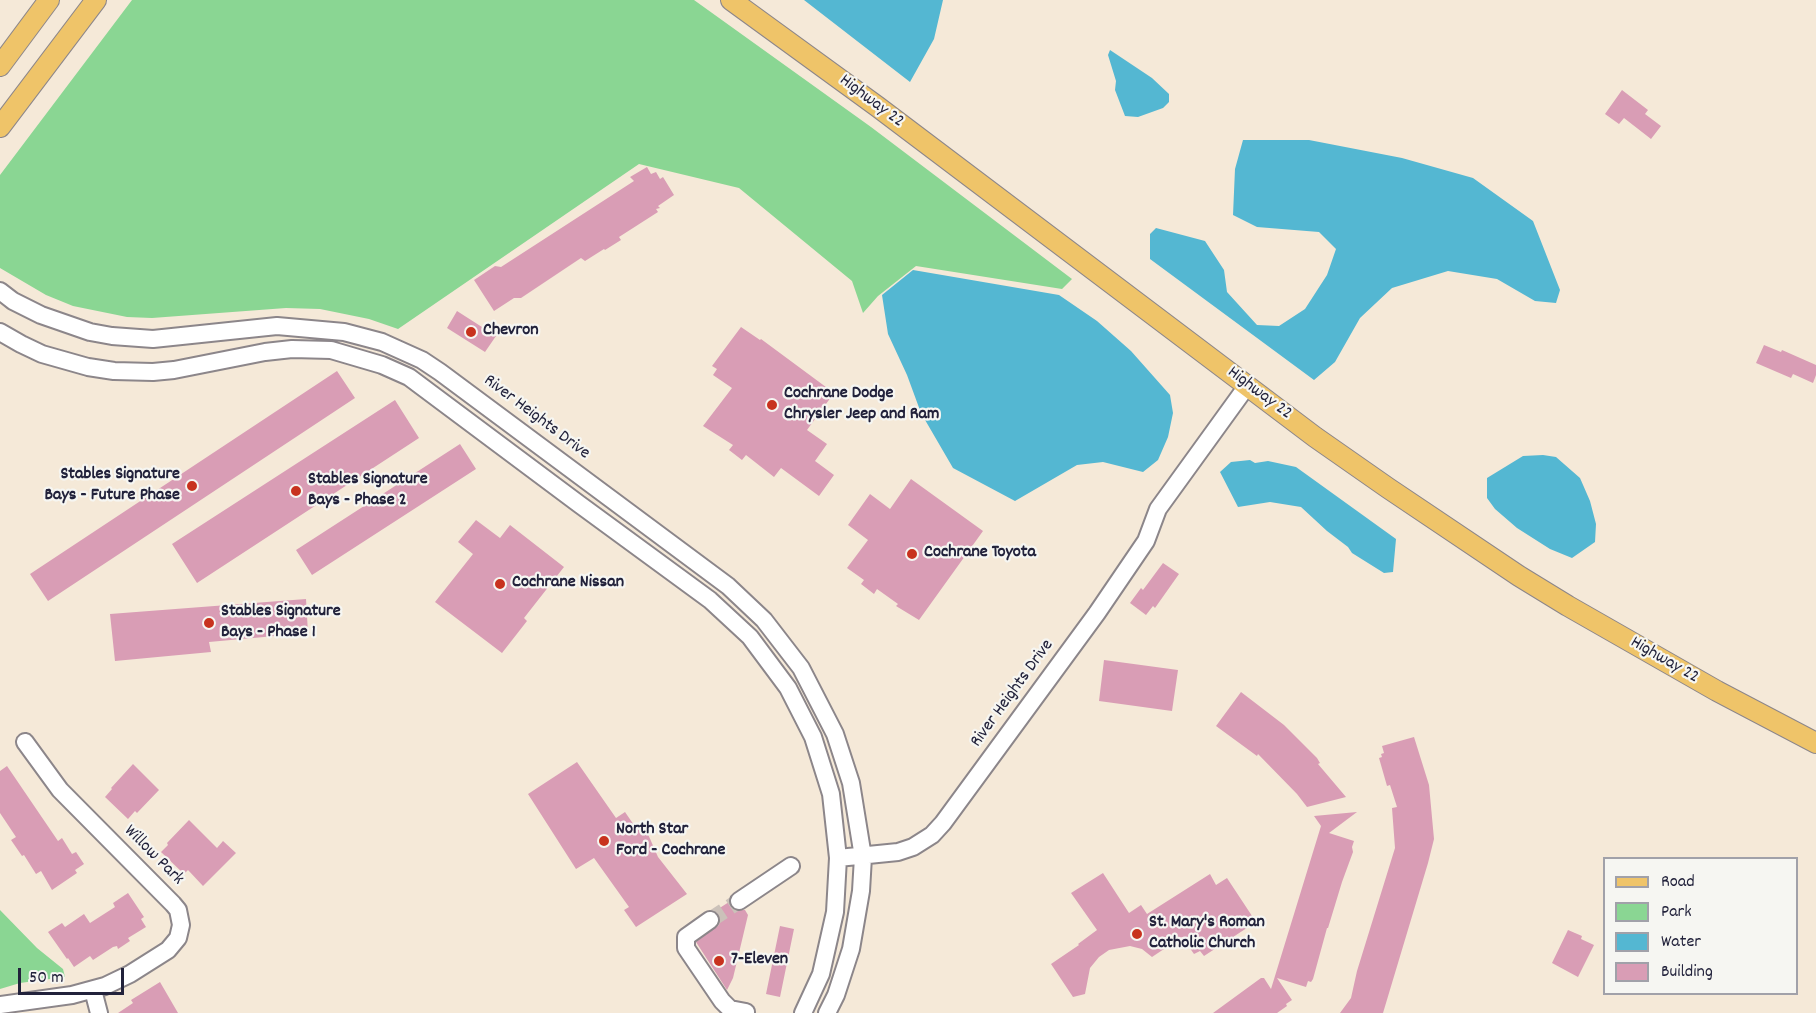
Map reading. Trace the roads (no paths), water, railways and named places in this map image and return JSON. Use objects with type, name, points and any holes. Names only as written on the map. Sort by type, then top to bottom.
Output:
[{"type":"main road","points":[[0,66],[50,0]]},
{"type":"main road","points":[[0,128],[96,0]]},
{"type":"main road","name":"Highway 22","points":[[731,0],[887,114],[1354,465],[1519,576],[1651,654],[1816,744]]},
{"type":"street","name":"River Heights Drive","points":[[0,291],[13,301],[41,315],[80,329],[112,336],[153,339],[255,328],[301,327],[344,332],[382,342],[431,366],[478,399],[728,586],[764,620],[801,668],[835,734],[851,783],[863,857],[860,902],[851,949],[839,987],[827,1013]]},
{"type":"street","points":[[0,332],[42,354],[88,367],[114,371],[143,373],[174,370],[265,352],[309,348],[347,354],[398,372],[422,386],[710,600],[750,637],[788,688],[813,737],[831,794],[838,858],[837,896],[821,974],[803,1013]]},
{"type":"street","points":[[398,372],[404,351]]},
{"type":"street","name":"River Heights Drive","points":[[838,858],[898,852],[913,847],[932,835],[943,823],[1140,550],[1158,509],[1247,386]]},
{"type":"street","points":[[466,419],[478,399]]},
{"type":"street","points":[[579,504],[591,484]]},
{"type":"street","points":[[750,637],[764,620]]},
{"type":"street","name":"Willow Park","points":[[0,1005],[93,990],[130,974],[168,950],[178,938],[182,925],[173,903],[60,790],[26,742]]},
{"type":"street","points":[[739,901],[791,866]]},
{"type":"street","points":[[710,920],[686,937],[686,948],[722,1001],[730,1009],[746,1012]]},
{"type":"street","points":[[93,990],[99,1013]]},
{"type":"water","points":[[804,0],[943,0],[934,39],[910,82]]},
{"type":"water","points":[[1110,50],[1152,78],[1169,94],[1169,102],[1163,108],[1138,117],[1125,116],[1115,90],[1116,81],[1108,55]]},
{"type":"water","points":[[1243,140],[1309,140],[1402,158],[1473,178],[1533,221],[1560,290],[1556,303],[1535,301],[1497,279],[1448,271],[1392,288],[1360,318],[1335,362],[1314,380],[1150,259],[1150,234],[1156,228],[1205,241],[1224,270],[1227,292],[1257,325],[1279,326],[1305,309],[1327,275],[1336,249],[1319,232],[1257,227],[1233,215],[1235,169]]},
{"type":"water","points":[[913,270],[1059,295],[1097,321],[1131,351],[1170,395],[1173,413],[1168,437],[1158,460],[1143,472],[1103,462],[1077,465],[1015,501],[953,468],[921,413],[888,334],[882,295]]},
{"type":"water","points":[[1523,456],[1556,457],[1580,478],[1590,501],[1596,524],[1595,542],[1572,558],[1550,549],[1517,528],[1495,509],[1487,498],[1487,478]]},
{"type":"water","points":[[1250,460],[1255,463],[1268,461],[1296,467],[1396,539],[1393,572],[1384,573],[1352,553],[1301,507],[1270,502],[1238,507],[1220,472],[1231,462]]},
{"type":"tunnel","points":[[710,920],[739,901]]},
{"type":"place","name":"Chevron","points":[[471,332]]},
{"type":"place","name":"Cochrane Dodge Chrysler Jeep and Ram","points":[[772,405]]},
{"type":"place","name":"Stables Signature Bays - Future Phase","points":[[192,486]]},
{"type":"place","name":"Stables Signature Bays - Phase 2","points":[[296,491]]},
{"type":"place","name":"Cochrane Toyota","points":[[912,554]]},
{"type":"place","name":"Cochrane Nissan","points":[[500,584]]},
{"type":"place","name":"Stables Signature Bays - Phase 1","points":[[209,623]]},
{"type":"place","name":"North Star Ford - Cochrane","points":[[604,841]]},
{"type":"place","name":"St. Mary's Roman Catholic Church","points":[[1137,934]]},
{"type":"place","name":"7-Eleven","points":[[719,961]]}]
